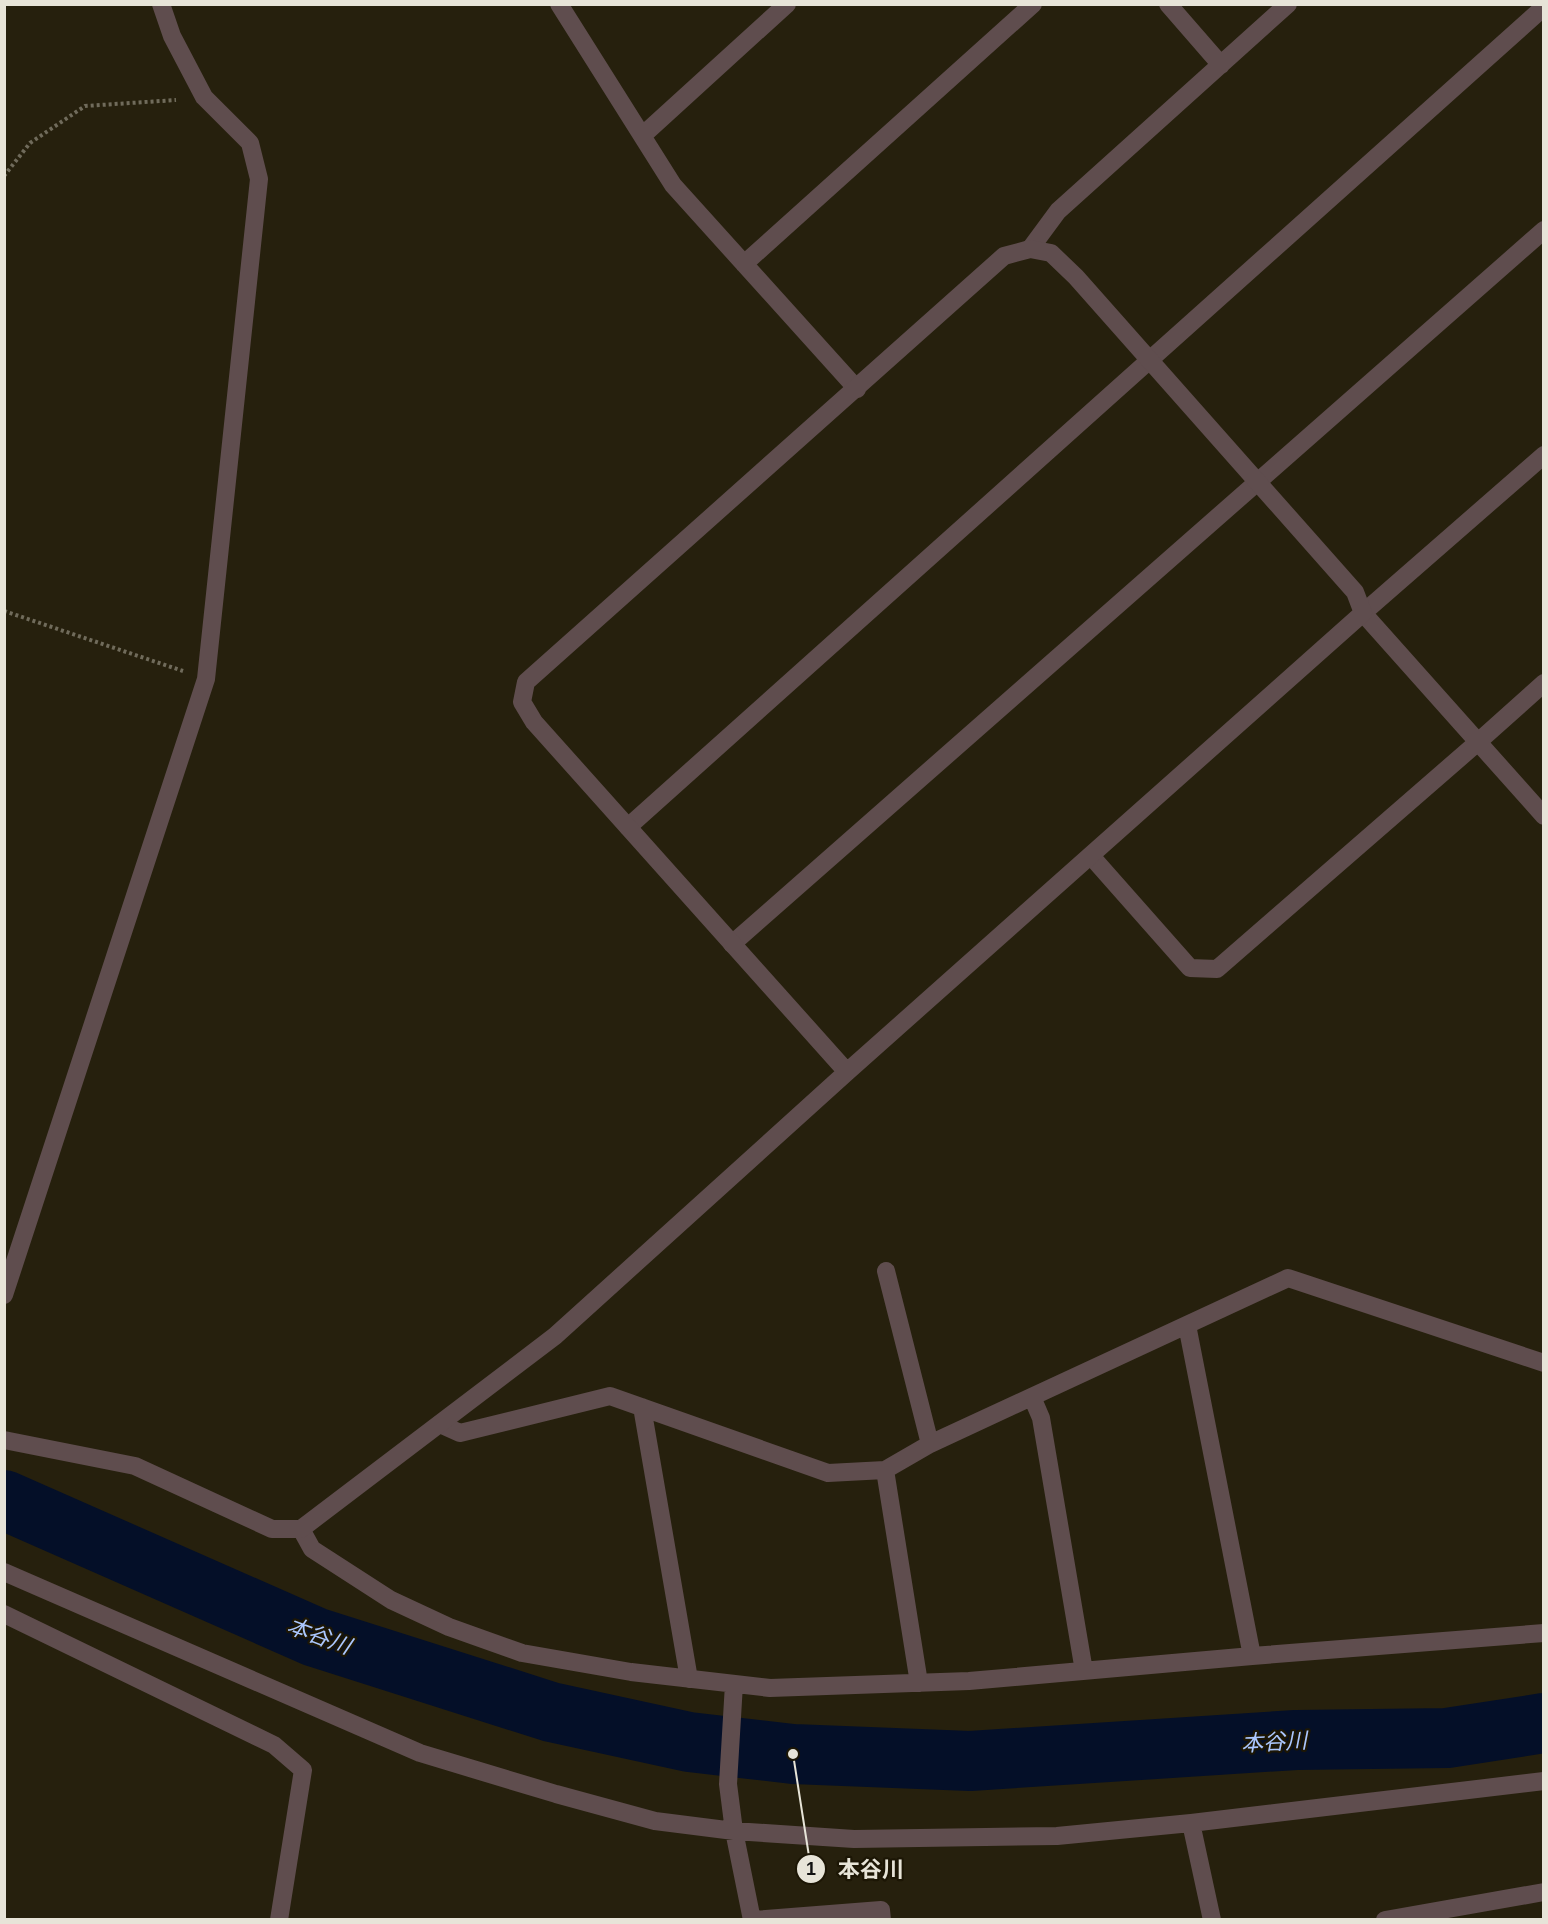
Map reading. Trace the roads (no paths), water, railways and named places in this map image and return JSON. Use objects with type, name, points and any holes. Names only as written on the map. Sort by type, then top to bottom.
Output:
[{"type":"street","points":[[4,1295],[206,679],[259,178],[250,143],[204,97],[172,36],[161,4]]},
{"type":"street","points":[[559,4],[673,185],[857,389]]},
{"type":"street","points":[[642,136],[787,4]]},
{"type":"street","points":[[744,264],[1033,4]]},
{"type":"street","points":[[1168,4],[1221,65]]},
{"type":"street","points":[[1029,249],[1058,211],[1288,4]]},
{"type":"street","points":[[628,827],[1544,7]]},
{"type":"street","points":[[732,944],[1544,230]]},
{"type":"street","points":[[847,1072],[534,722],[522,702],[526,682],[1004,256],[1029,249],[1051,253],[1076,277],[1355,592],[1363,613],[1544,816]]},
{"type":"street","points":[[4,1440],[135,1466],[272,1529],[301,1529],[555,1335],[1363,613],[1544,456]]},
{"type":"street","points":[[1091,856],[1190,968],[1218,969],[1544,682]]},
{"type":"street","points":[[886,1271],[930,1444]]},
{"type":"street","points":[[440,1424],[460,1433],[610,1396],[828,1473],[885,1470],[930,1444],[1288,1278],[1544,1363]]},
{"type":"street","points":[[1187,1325],[1252,1656]]},
{"type":"street","points":[[1032,1397],[1041,1418],[1084,1671]]},
{"type":"street","points":[[642,1407],[689,1679]]},
{"type":"street","points":[[885,1470],[919,1683]]},
{"type":"street","points":[[301,1529],[312,1549],[391,1600],[449,1628],[522,1653],[631,1672],[771,1688],[969,1681],[1544,1633]]},
{"type":"street","points":[[4,1572],[420,1753],[655,1821],[734,1831],[854,1839],[1057,1836],[1191,1823],[1544,1781]]},
{"type":"street","points":[[4,1614],[274,1745],[303,1770],[279,1920]]},
{"type":"street","points":[[735,1684],[728,1784],[734,1831],[753,1920],[881,1910],[882,1920]]},
{"type":"street","points":[[1191,1823],[1212,1920]]},
{"type":"street","points":[[1385,1920],[1544,1892]]},
{"type":"waterway","name":"本谷川","points":[[4,1500],[315,1637],[551,1712],[689,1742],[793,1754],[970,1761],[1296,1740],[1447,1738],[1544,1723]]},
{"type":"place","name":"本谷川","points":[[793,1754]]}]
